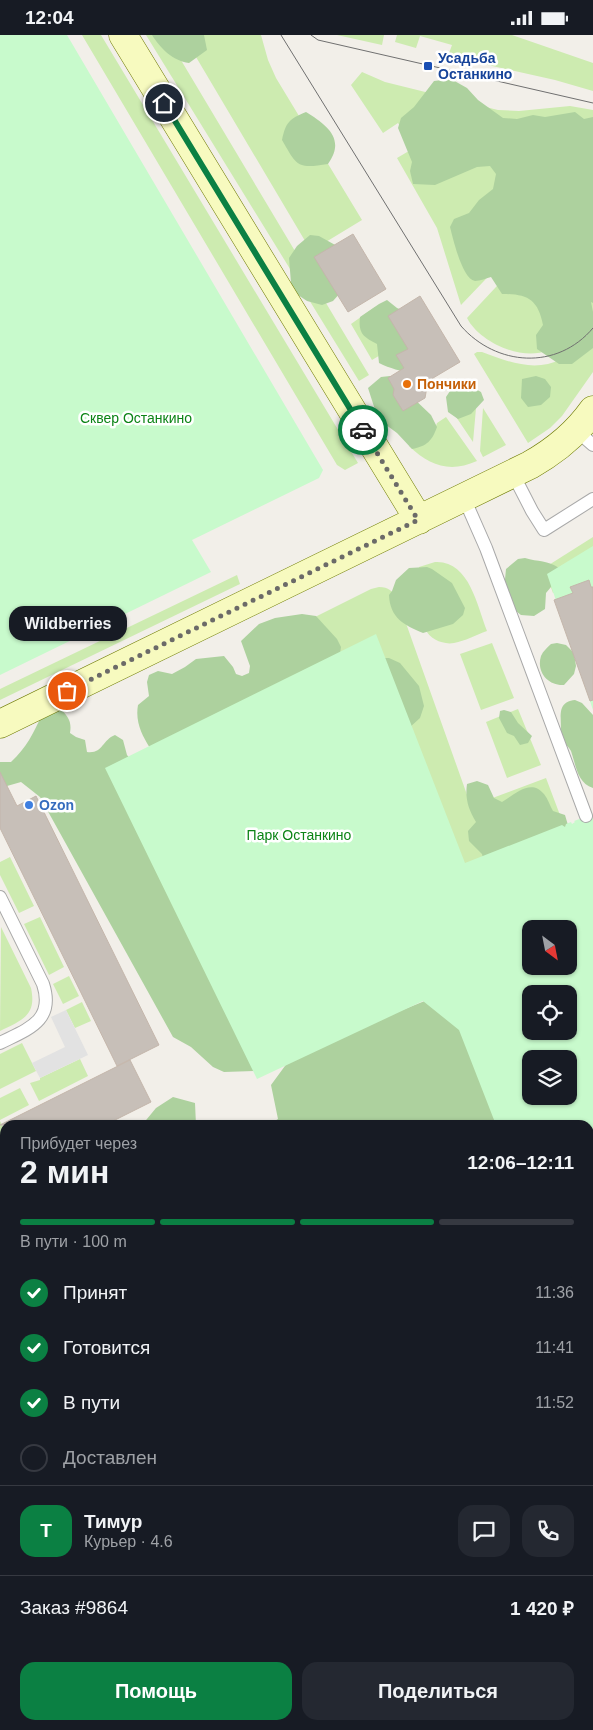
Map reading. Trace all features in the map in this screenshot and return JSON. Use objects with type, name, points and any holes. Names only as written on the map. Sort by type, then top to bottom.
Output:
[{"type":"street","points":[[123,35],[418,520]]},
{"type":"street","points":[[0,724],[513,474],[588,429]]},
{"type":"lane","points":[[513,474],[544,530],[593,499]]},
{"type":"lane","points":[[464,498],[486,548],[586,816]]},
{"type":"lane","points":[[0,897],[46,995],[46,1007],[41,1018],[30,1028],[0,1043]]},
{"type":"green space","name":"Сквер Останкино","points":[[0,35],[67,35],[323,470],[319,478],[192,540],[211,572],[0,675]]},
{"type":"green space","points":[[82,35],[101,35],[358,463],[345,470],[337,465]]},
{"type":"green space","points":[[146,35],[166,35],[369,375],[359,381]]},
{"type":"green space","points":[[152,35],[204,35],[207,50],[189,63],[183,62],[168,53]]},
{"type":"green space","points":[[183,35],[261,35],[268,60],[276,78],[362,220],[311,251]]},
{"type":"green space","points":[[337,35],[384,35],[382,45]]},
{"type":"green space","points":[[397,35],[512,35],[593,63],[593,91],[555,80],[448,56],[452,45],[420,36],[416,48],[395,42]]},
{"type":"green space","points":[[362,72],[385,82],[498,110],[519,111],[570,106],[593,110],[593,167],[461,305],[437,228],[397,158],[414,148],[398,123],[383,133],[351,85]]},
{"type":"green space","points":[[451,79],[467,88],[478,100],[503,118],[517,119],[533,115],[545,117],[575,112],[584,119],[593,117],[593,303],[591,302],[593,312],[593,348],[572,364],[559,364],[537,349],[536,335],[543,325],[538,309],[530,300],[518,295],[502,294],[491,277],[475,281],[470,279],[462,266],[450,227],[454,219],[469,213],[479,200],[493,189],[496,174],[490,166],[477,167],[435,185],[413,184],[410,171],[412,162],[398,128],[401,118],[414,107],[434,81]]},
{"type":"green space","points":[[306,112],[321,122],[332,134],[335,147],[328,164],[310,166],[299,164],[282,140],[289,122]]},
{"type":"green space","points":[[593,183],[593,318],[560,343],[538,353],[515,351],[491,342],[473,327],[467,318]]},
{"type":"green space","points":[[310,235],[319,236],[337,246],[341,292],[333,301],[322,305],[307,301],[295,293],[291,283],[289,258],[297,246]]},
{"type":"green space","points":[[387,300],[397,308],[412,314],[412,375],[379,363],[377,344],[365,337],[361,331],[360,317]]},
{"type":"green space","points":[[375,307],[397,345],[372,360],[351,324]]},
{"type":"green space","points":[[593,337],[593,372],[562,416],[550,428],[528,443],[474,354],[482,352],[511,362],[541,365],[561,359]]},
{"type":"green space","points":[[390,376],[431,415],[437,427],[431,439],[422,446],[412,449],[397,433],[378,419],[368,388],[381,377]]},
{"type":"green space","points":[[536,376],[545,379],[551,387],[550,397],[541,405],[528,407],[521,398],[522,379]]},
{"type":"green space","points":[[470,386],[481,392],[484,400],[471,414],[458,419],[448,412],[446,397],[450,391]]},
{"type":"green space","points":[[477,397],[473,442],[448,405]]},
{"type":"green space","points":[[483,408],[506,445],[483,457],[480,451]]},
{"type":"green space","points":[[446,417],[477,461],[458,467],[449,467],[433,463],[409,446],[435,429],[437,423]]},
{"type":"green space","points":[[593,537],[593,577],[553,593],[544,568]]},
{"type":"green space","points":[[593,546],[593,710],[547,574]]},
{"type":"green space","points":[[525,558],[547,562],[559,568],[551,587],[546,593],[545,609],[534,616],[521,615],[512,608],[504,590],[506,569],[518,559]]},
{"type":"green space","points":[[435,562],[447,563],[464,576],[475,597],[487,631],[454,643],[437,641],[427,633],[422,618],[419,567]]},
{"type":"green space","points":[[427,567],[452,583],[465,608],[463,615],[453,624],[423,633],[399,620],[392,610],[389,595],[396,580],[409,568]]},
{"type":"green space","points":[[237,575],[240,584],[0,700],[0,689]]},
{"type":"green space","points":[[379,587],[390,590],[397,598],[471,806],[546,778],[563,823],[460,919],[251,649],[371,589]]},
{"type":"green space","points":[[302,614],[316,616],[337,639],[341,647],[340,654],[389,658],[400,663],[419,686],[424,706],[420,718],[409,728],[150,748],[144,738],[137,717],[138,705],[149,696],[147,682],[149,675],[158,671],[172,674],[196,659],[224,656],[236,674],[242,676],[249,673],[250,666],[241,641],[259,624],[275,618]]},
{"type":"green space","name":"Парк Останкино","points":[[376,634],[465,863],[562,825],[565,827],[566,824],[571,822],[572,824],[574,821],[593,814],[593,1120],[494,1120],[459,1030],[423,1001],[257,1079],[105,768]]},
{"type":"green space","points":[[492,643],[514,698],[481,710],[460,654]]},
{"type":"green space","points":[[551,644],[566,645],[574,653],[576,666],[574,674],[564,685],[558,685],[548,680],[540,667],[543,653]]},
{"type":"green space","points":[[575,700],[582,703],[593,715],[593,788],[580,778],[571,751],[560,739],[562,709],[568,702]]},
{"type":"green space","points":[[60,708],[69,719],[70,733],[85,740],[87,752],[96,751],[115,735],[123,740],[127,755],[348,1032],[447,992],[522,1088],[522,1105],[547,1105],[578,1120],[276,1120],[278,1119],[271,1085],[293,1055],[254,1071],[224,1072],[213,1067],[191,1047],[173,1037],[40,797],[21,782],[0,788],[0,762],[11,762],[21,751],[36,728],[42,714]]},
{"type":"green space","points":[[518,709],[541,765],[507,778],[486,722]]},
{"type":"green space","points":[[500,711],[511,712],[518,723],[532,736],[528,743],[520,745],[514,736],[507,733],[499,718]]},
{"type":"green space","points":[[477,781],[488,785],[494,798],[502,802],[528,787],[539,789],[553,811],[565,815],[570,832],[483,858],[482,854],[469,841],[468,831],[476,822],[468,803],[466,794],[467,784]]},
{"type":"green space","points":[[10,857],[34,906],[19,913],[0,875],[0,862]]},
{"type":"green space","points":[[40,917],[64,967],[49,975],[24,924]]},
{"type":"green space","points":[[1,927],[31,988],[32,1005],[26,1016],[0,1031]]},
{"type":"green space","points":[[69,976],[79,996],[63,1004],[53,984]]},
{"type":"green space","points":[[82,1002],[91,1021],[75,1028],[66,1010]]},
{"type":"green space","points":[[22,1043],[36,1071],[0,1089],[0,1054]]},
{"type":"green space","points":[[80,1059],[88,1076],[39,1101],[30,1083],[40,1080],[40,1078]]},
{"type":"green space","points":[[20,1088],[29,1105],[0,1120],[0,1098]]},
{"type":"green space","points":[[173,1097],[195,1103],[196,1120],[146,1120],[156,1108]]},
{"type":"shaded area","points":[[66,1010],[88,1055],[40,1078],[32,1063],[65,1047],[51,1017]]},
{"type":"building","points":[[353,234],[386,289],[348,312],[314,257]]},
{"type":"building","points":[[420,296],[460,362],[428,381],[425,398],[403,411],[393,395],[394,389],[388,378],[404,368],[396,355],[408,349],[388,316]]},
{"type":"building","points":[[589,580],[591,587],[593,587],[593,700],[590,701],[554,600],[573,593],[570,587]]},
{"type":"building","points":[[0,772],[17,806],[36,796],[159,1045],[117,1066],[0,828]]},
{"type":"building","points":[[130,1060],[151,1102],[115,1120],[10,1120]]},
{"type":"tram line","points":[[281,35],[461,326],[475,339],[491,349],[509,356],[527,358],[545,357],[562,351],[578,342],[593,328]]},
{"type":"tram line","points":[[311,35],[318,40],[593,103]]},
{"type":"way so far","points":[[67,691],[418,520],[363,430]]},
{"type":"place","name":"Усадьба Останкино","points":[[428,66]]},
{"type":"place","name":"Пончики","points":[[407,384]]},
{"type":"place","name":"Wildberries","points":[[67,691]]},
{"type":"place","name":"Ozon","points":[[29,805]]},
{"type":"route","points":[[164,103],[363,430]]}]
